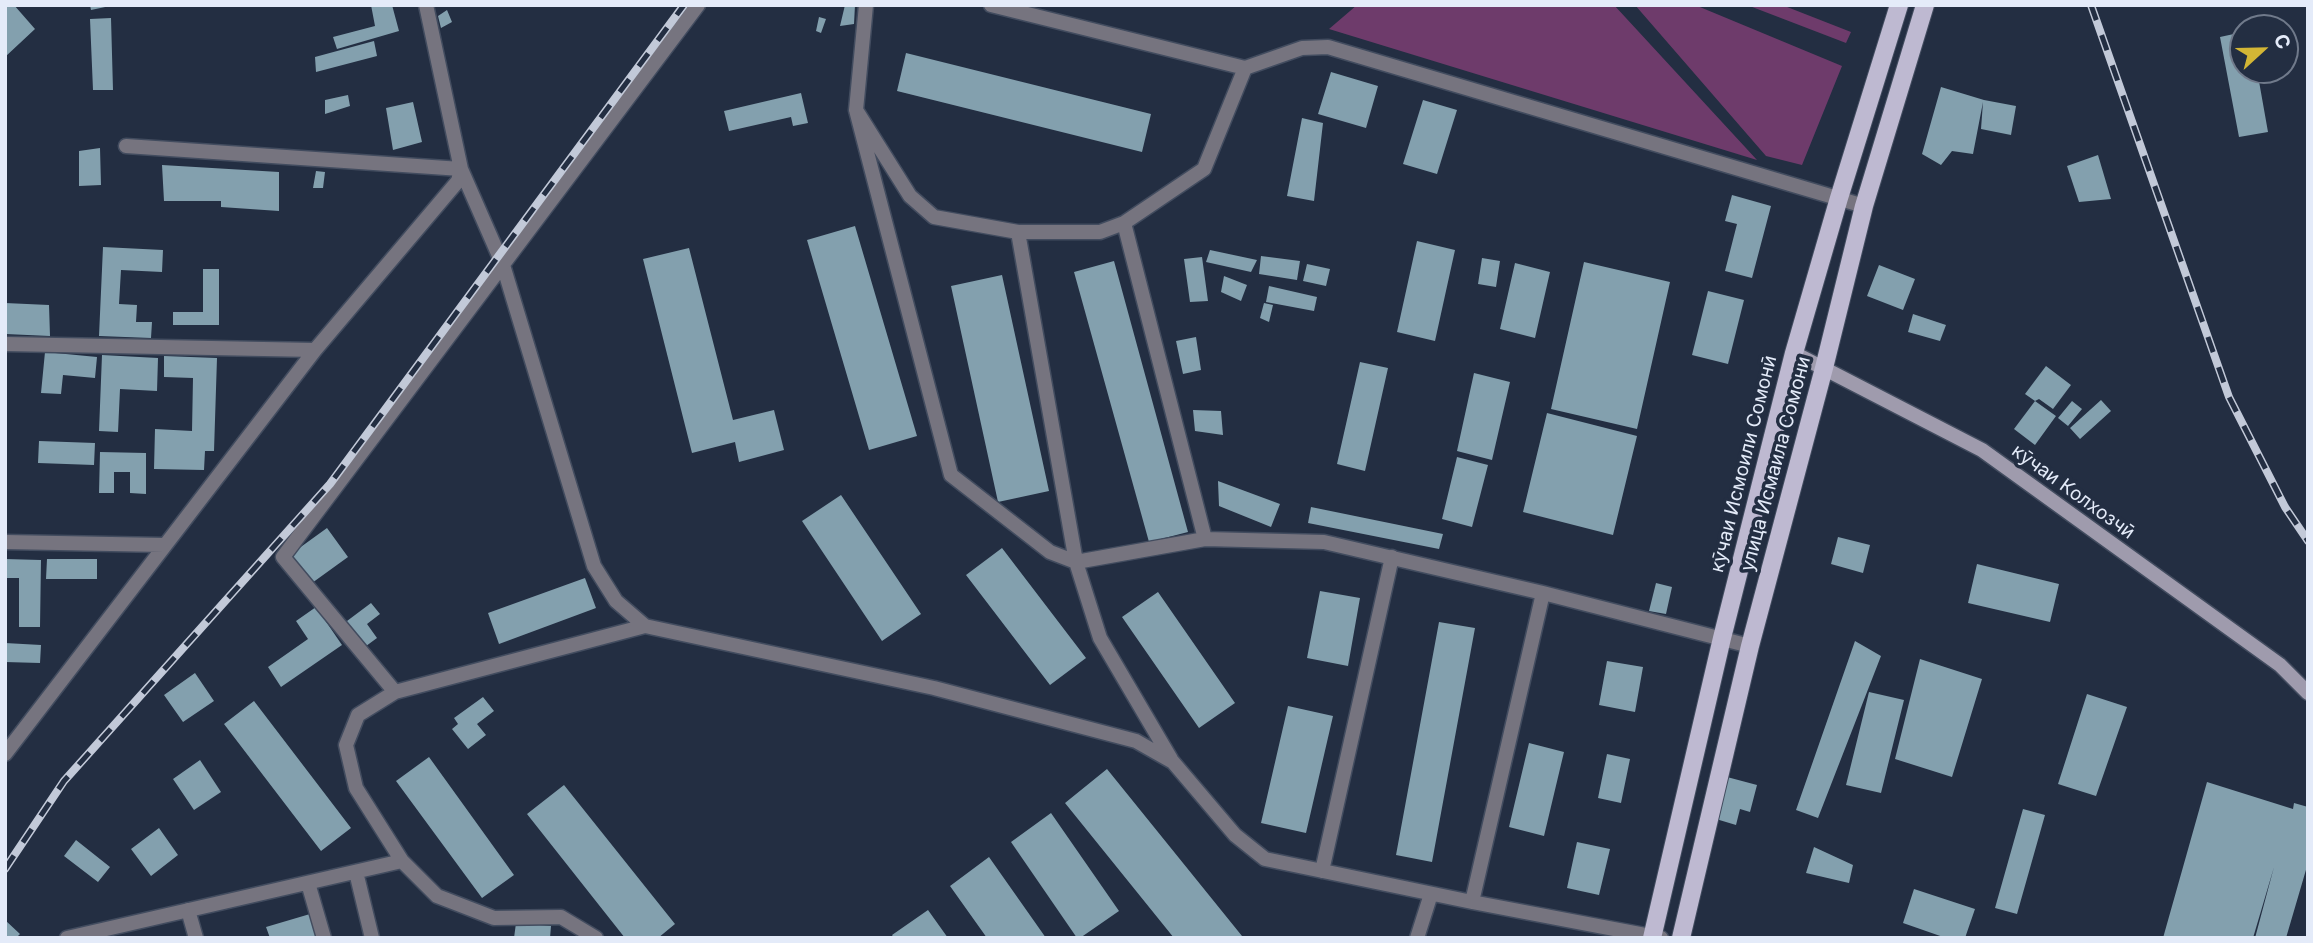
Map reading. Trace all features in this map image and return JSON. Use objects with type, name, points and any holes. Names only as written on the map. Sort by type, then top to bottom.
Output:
[{"type":"main road","name":"кӯчаи Исмоили Сомонӣ","points":[[1655,937],[1722,638],[1794,353],[1899,5]]},
{"type":"main road","name":"улица Исмаила Сомони","points":[[1681,938],[1750,646],[1864,206],[1925,5]]},
{"type":"main road","name":"кӯчаи Колхозчӣ","points":[[1794,353],[1982,450],[2280,665],[2308,693]]},
{"type":"street","points":[[426,5],[461,169],[503,265],[594,566],[616,601],[645,626]]},
{"type":"street","points":[[395,692],[283,557],[698,5]]},
{"type":"street","points":[[866,5],[856,110],[951,475],[1050,552],[1076,562],[1205,539],[1324,542],[1544,593],[1750,646]]},
{"type":"street","points":[[991,5],[1245,68],[1302,48],[1328,47],[1864,206]]},
{"type":"street","points":[[856,110],[910,196],[934,217],[1017,232],[1100,232],[1124,223],[1204,169],[1245,68]]},
{"type":"street","points":[[126,146],[461,169]]},
{"type":"street","points":[[7,748],[315,350],[458,181],[461,169]]},
{"type":"street","points":[[1124,223],[1205,539]]},
{"type":"street","points":[[1017,232],[1076,562],[1100,638],[1173,762],[1234,835],[1265,859],[1655,937]]},
{"type":"street","points":[[5,344],[315,350]]},
{"type":"street","points":[[5,542],[164,545]]},
{"type":"street","points":[[1322,871],[1392,557]]},
{"type":"street","points":[[1472,902],[1544,593]]},
{"type":"street","points":[[596,938],[561,917],[495,918],[437,896],[402,860],[356,788],[346,745],[358,715],[395,692],[645,626],[934,688],[1136,741],[1173,762]]},
{"type":"street","points":[[67,938],[97,934],[402,860]]},
{"type":"street","points":[[356,872],[373,938]]},
{"type":"street","points":[[308,883],[324,938]]},
{"type":"street","points":[[1417,938],[1431,894]]},
{"type":"street","points":[[188,910],[196,938]]},
{"type":"shaded area","points":[[1357,5],[1614,5],[1757,160],[1329,29]]},
{"type":"shaded area","points":[[1635,5],[1695,5],[1842,66],[1802,165],[1766,156]]},
{"type":"shaded area","points":[[1747,5],[1782,5],[1851,32],[1846,43]]},
{"type":"building","points":[[5,5],[14,5],[35,29],[5,57]]},
{"type":"building","points":[[90,5],[109,5],[110,6],[91,10]]},
{"type":"building","points":[[371,5],[392,5],[399,31],[337,49],[333,37],[375,26]]},
{"type":"building","points":[[845,5],[855,5],[854,24],[840,26]]},
{"type":"building","points":[[447,10],[452,22],[441,28],[438,16]]},
{"type":"building","points":[[819,17],[826,19],[821,33],[816,31]]},
{"type":"building","points":[[111,18],[113,90],[93,90],[90,19]]},
{"type":"building","points":[[2229,35],[2229,84],[2259,84],[2268,132],[2239,137],[2220,37]]},
{"type":"building","points":[[374,41],[377,56],[316,72],[315,57]]},
{"type":"building","points":[[906,53],[1151,114],[1142,152],[897,91]]},
{"type":"building","points":[[1331,72],[1378,86],[1366,128],[1318,114]]},
{"type":"building","points":[[1941,87],[2016,106],[2011,135],[1981,129],[1983,102],[1973,154],[1952,151],[1941,165],[1922,154]]},
{"type":"building","points":[[801,93],[808,123],[793,126],[791,117],[729,131],[724,111]]},
{"type":"building","points":[[348,95],[350,106],[325,114],[325,100]]},
{"type":"building","points":[[1423,100],[1457,110],[1437,174],[1403,164]]},
{"type":"building","points":[[413,102],[422,142],[393,150],[386,108]]},
{"type":"building","points":[[1302,118],[1323,123],[1314,201],[1287,196]]},
{"type":"building","points":[[100,148],[101,185],[79,186],[79,151]]},
{"type":"building","points":[[2098,155],[2111,199],[2079,202],[2067,166]]},
{"type":"building","points":[[162,165],[279,172],[279,211],[221,207],[221,201],[164,201]]},
{"type":"building","points":[[316,171],[325,172],[323,188],[313,188]]},
{"type":"building","points":[[1732,195],[1771,206],[1752,278],[1725,271],[1737,224],[1725,221]]},
{"type":"building","points":[[855,226],[917,436],[869,450],[807,240]]},
{"type":"building","points":[[1417,241],[1455,250],[1435,341],[1397,332]]},
{"type":"building","points":[[103,247],[163,250],[162,272],[121,270],[119,304],[137,305],[136,322],[152,322],[151,338],[99,336]]},
{"type":"building","points":[[689,248],[733,420],[774,410],[784,450],[739,462],[735,442],[692,453],[643,259]]},
{"type":"building","points":[[1210,250],[1257,260],[1251,272],[1206,262]]},
{"type":"building","points":[[1261,256],[1300,261],[1297,280],[1259,274]]},
{"type":"building","points":[[1202,257],[1208,301],[1190,302],[1184,259]]},
{"type":"building","points":[[1482,258],[1500,261],[1496,287],[1478,284]]},
{"type":"building","points":[[1114,261],[1188,532],[1149,542],[1074,272]]},
{"type":"building","points":[[1584,262],[1670,282],[1637,429],[1551,409]]},
{"type":"building","points":[[1515,263],[1550,272],[1535,338],[1500,329]]},
{"type":"building","points":[[1307,264],[1330,269],[1326,286],[1303,281]]},
{"type":"building","points":[[1879,265],[1915,279],[1903,310],[1867,296]]},
{"type":"building","points":[[203,269],[219,269],[219,325],[173,325],[173,312],[203,312]]},
{"type":"building","points":[[1002,275],[1049,491],[998,502],[951,286]]},
{"type":"building","points":[[1224,276],[1247,285],[1241,301],[1221,292]]},
{"type":"building","points":[[1269,286],[1317,297],[1314,311],[1266,302]]},
{"type":"building","points":[[1708,291],[1744,300],[1728,364],[1692,355]]},
{"type":"building","points":[[5,303],[49,305],[50,336],[5,334]]},
{"type":"building","points":[[1264,303],[1273,305],[1269,322],[1260,318]]},
{"type":"building","points":[[1913,314],[1946,325],[1940,341],[1908,332]]},
{"type":"building","points":[[1196,337],[1201,370],[1183,374],[1176,341]]},
{"type":"building","points":[[45,352],[97,357],[95,378],[63,375],[61,394],[41,393]]},
{"type":"building","points":[[102,355],[158,358],[157,391],[120,389],[118,432],[99,431]]},
{"type":"building","points":[[164,356],[217,358],[214,451],[205,451],[204,470],[154,469],[155,429],[192,431],[193,378],[164,377]]},
{"type":"building","points":[[1360,362],[1388,368],[1365,471],[1337,464]]},
{"type":"building","points":[[2046,366],[2071,385],[2053,409],[2039,399],[2035,401],[2025,394]]},
{"type":"building","points":[[1474,373],[1510,382],[1492,460],[1457,451]]},
{"type":"building","points":[[2101,400],[2111,411],[2080,439],[2070,428]]},
{"type":"building","points":[[2035,401],[2056,416],[2035,445],[2014,429]]},
{"type":"building","points":[[2072,401],[2082,409],[2068,426],[2058,418]]},
{"type":"building","points":[[1193,410],[1221,411],[1223,435],[1195,431]]},
{"type":"building","points":[[1547,413],[1637,436],[1613,535],[1523,512]]},
{"type":"building","points":[[39,441],[95,443],[94,465],[38,463]]},
{"type":"building","points":[[100,452],[146,453],[146,494],[130,493],[130,472],[114,472],[114,493],[99,493]]},
{"type":"building","points":[[1457,457],[1488,465],[1472,527],[1442,519]]},
{"type":"building","points":[[1218,481],[1280,504],[1271,527],[1219,506]]},
{"type":"building","points":[[841,495],[921,614],[882,641],[802,521]]},
{"type":"building","points":[[1311,507],[1443,534],[1439,549],[1308,523]]},
{"type":"building","points":[[327,528],[348,557],[312,583],[291,554]]},
{"type":"building","points":[[1838,537],[1870,545],[1863,573],[1831,564]]},
{"type":"building","points":[[1002,548],[1086,658],[1050,685],[966,575]]},
{"type":"building","points":[[5,559],[41,560],[40,627],[19,627],[19,578],[5,578]]},
{"type":"building","points":[[47,559],[97,559],[97,579],[46,579]]},
{"type":"building","points":[[1977,564],[2059,584],[2050,622],[1968,603]]},
{"type":"building","points":[[585,578],[596,608],[499,644],[488,613]]},
{"type":"building","points":[[1656,583],[1672,587],[1666,614],[1649,611]]},
{"type":"building","points":[[1320,591],[1360,598],[1348,666],[1307,658]]},
{"type":"building","points":[[1158,592],[1235,703],[1199,728],[1122,617]]},
{"type":"building","points":[[371,603],[380,614],[367,624],[377,638],[362,649],[343,624]]},
{"type":"building","points":[[316,607],[342,645],[281,687],[268,667],[308,639],[296,621]]},
{"type":"building","points":[[1439,622],[1475,628],[1432,862],[1396,855]]},
{"type":"building","points":[[1855,641],[1881,656],[1818,818],[1796,810]]},
{"type":"building","points":[[5,643],[41,645],[40,663],[5,662]]},
{"type":"building","points":[[1920,659],[1982,679],[1952,777],[1895,759]]},
{"type":"building","points":[[1607,661],[1643,667],[1635,712],[1599,705]]},
{"type":"building","points":[[195,673],[214,701],[183,722],[164,695]]},
{"type":"building","points":[[1869,692],[1904,700],[1881,793],[1846,785]]},
{"type":"building","points":[[2087,694],[2127,707],[2096,796],[2058,784]]},
{"type":"building","points":[[483,697],[494,711],[477,724],[486,735],[468,749],[452,729],[458,724],[454,718]]},
{"type":"building","points":[[254,701],[351,828],[321,851],[224,724]]},
{"type":"building","points":[[1288,706],[1333,716],[1306,833],[1261,823]]},
{"type":"building","points":[[1529,743],[1564,752],[1544,836],[1509,827]]},
{"type":"building","points":[[1607,754],[1630,759],[1621,803],[1598,798]]},
{"type":"building","points":[[429,757],[514,875],[482,898],[396,781]]},
{"type":"building","points":[[200,760],[221,792],[194,810],[173,779]]},
{"type":"building","points":[[1107,769],[1242,936],[1240,938],[1174,938],[1065,803]]},
{"type":"building","points":[[1727,777],[1757,785],[1750,812],[1740,809],[1736,825],[1716,819]]},
{"type":"building","points":[[2207,782],[2293,809],[2294,803],[2308,807],[2308,863],[2286,938],[2255,938],[2274,867],[2253,938],[2163,938]]},
{"type":"building","points":[[564,785],[675,924],[658,938],[625,938],[527,814]]},
{"type":"building","points":[[2023,809],[2045,815],[2017,914],[1995,908]]},
{"type":"building","points":[[1051,813],[1119,911],[1080,938],[1077,938],[1011,842]]},
{"type":"building","points":[[159,828],[178,855],[151,876],[131,849]]},
{"type":"building","points":[[76,840],[110,867],[98,882],[64,856]]},
{"type":"building","points":[[1577,842],[1610,849],[1599,895],[1567,888]]},
{"type":"building","points":[[1814,847],[1853,865],[1849,883],[1806,873]]},
{"type":"building","points":[[989,857],[1046,938],[987,938],[950,886]]},
{"type":"building","points":[[1914,889],[1975,909],[1965,938],[1946,938],[1903,923]]},
{"type":"building","points":[[928,910],[948,938],[894,938],[892,935]]},
{"type":"building","points":[[310,914],[317,938],[270,938],[266,927]]},
{"type":"building","points":[[5,920],[20,934],[16,938],[5,938]]},
{"type":"building","points":[[516,923],[551,926],[550,938],[514,938]]},
{"type":"railway","points":[[5,869],[64,781],[330,484],[684,5]]},
{"type":"railway","points":[[2091,5],[2229,397],[2285,507],[2308,541]]}]
